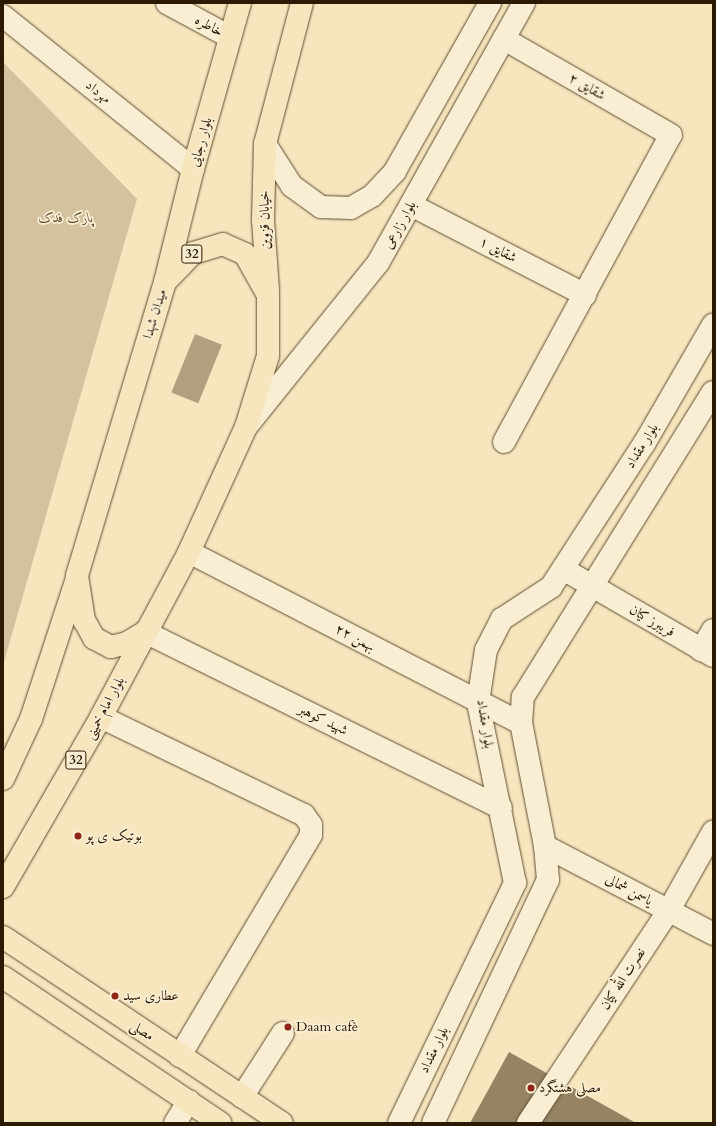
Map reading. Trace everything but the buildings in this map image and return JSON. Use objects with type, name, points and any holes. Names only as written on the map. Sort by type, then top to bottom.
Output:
[{"type":"main road","name":"بلوار رجایی","points":[[165,282],[193,170],[240,3]]},
{"type":"main road","name":"32","points":[[265,144],[302,3]]},
{"type":"main road","name":"خیابان قزوین","points":[[265,144],[263,220],[268,295]]},
{"type":"main road","name":"میدان شهدا","points":[[223,244],[245,254],[268,295],[268,356],[246,427],[189,552],[145,632],[127,643],[110,646],[94,638],[84,620],[77,576],[165,282],[193,253],[223,244]]},
{"type":"main road","name":"32","points":[[3,779],[31,719],[77,576]]},
{"type":"main road","name":"بلوار امام خمینی","points":[[3,886],[101,717],[145,632]]},
{"type":"main road","name":"مصلی","points":[[3,937],[282,1123]]},
{"type":"main road","points":[[3,977],[220,1123]]},
{"type":"street","name":"خاطره","points":[[168,3],[230,37]]},
{"type":"street","points":[[265,144],[292,186],[321,207],[351,208],[372,196],[395,172],[490,3]]},
{"type":"street","name":"بلوار زارعی","points":[[246,427],[378,263],[524,3]]},
{"type":"street","name":"مهرداد","points":[[3,16],[193,170]]},
{"type":"street","name":"شقایق ۲","points":[[504,40],[671,135],[585,295]]},
{"type":"street","points":[[430,109],[455,127]]},
{"type":"street","name":"شقایق ۱","points":[[410,205],[585,295]]},
{"type":"street","points":[[504,442],[585,295]]},
{"type":"street","name":"بلوار مقداد","points":[[399,1123],[515,883],[501,808],[478,702],[486,650],[502,619],[551,587],[644,444],[713,325]]},
{"type":"street","points":[[433,1123],[548,880],[545,846],[521,722],[523,697],[713,392]]},
{"type":"street","name":"۲۲ بهمن","points":[[189,552],[478,702],[521,722]]},
{"type":"street","name":"فریبرز کیان","points":[[563,568],[591,586],[707,653]]},
{"type":"street","points":[[707,653],[713,630]]},
{"type":"street","name":"شهید کوهبر","points":[[145,632],[501,808]]},
{"type":"street","points":[[101,717],[304,815],[311,825],[311,835],[180,1056]]},
{"type":"street","name":"نصرت الله کیان","points":[[528,1123],[669,910],[713,832]]},
{"type":"street","name":"یاسمن شمالی","points":[[545,846],[713,934]]},
{"type":"street","points":[[242,1097],[283,1033]]},
{"type":"street","points":[[175,1123],[189,1102]]},
{"type":"green space","name":"پارک فدک","points":[[3,62],[137,199],[3,665]]},
{"type":"shaded area","points":[[195,334],[222,345],[198,403],[171,392]]},
{"type":"place","name":"بوتیک ی پو","points":[[78,836]]},
{"type":"place","name":"عطاری سید","points":[[115,996]]},
{"type":"place","name":"Daam cafè","points":[[288,1027]]},
{"type":"place","name":"مصلی هشتگرد","points":[[531,1088]]}]
